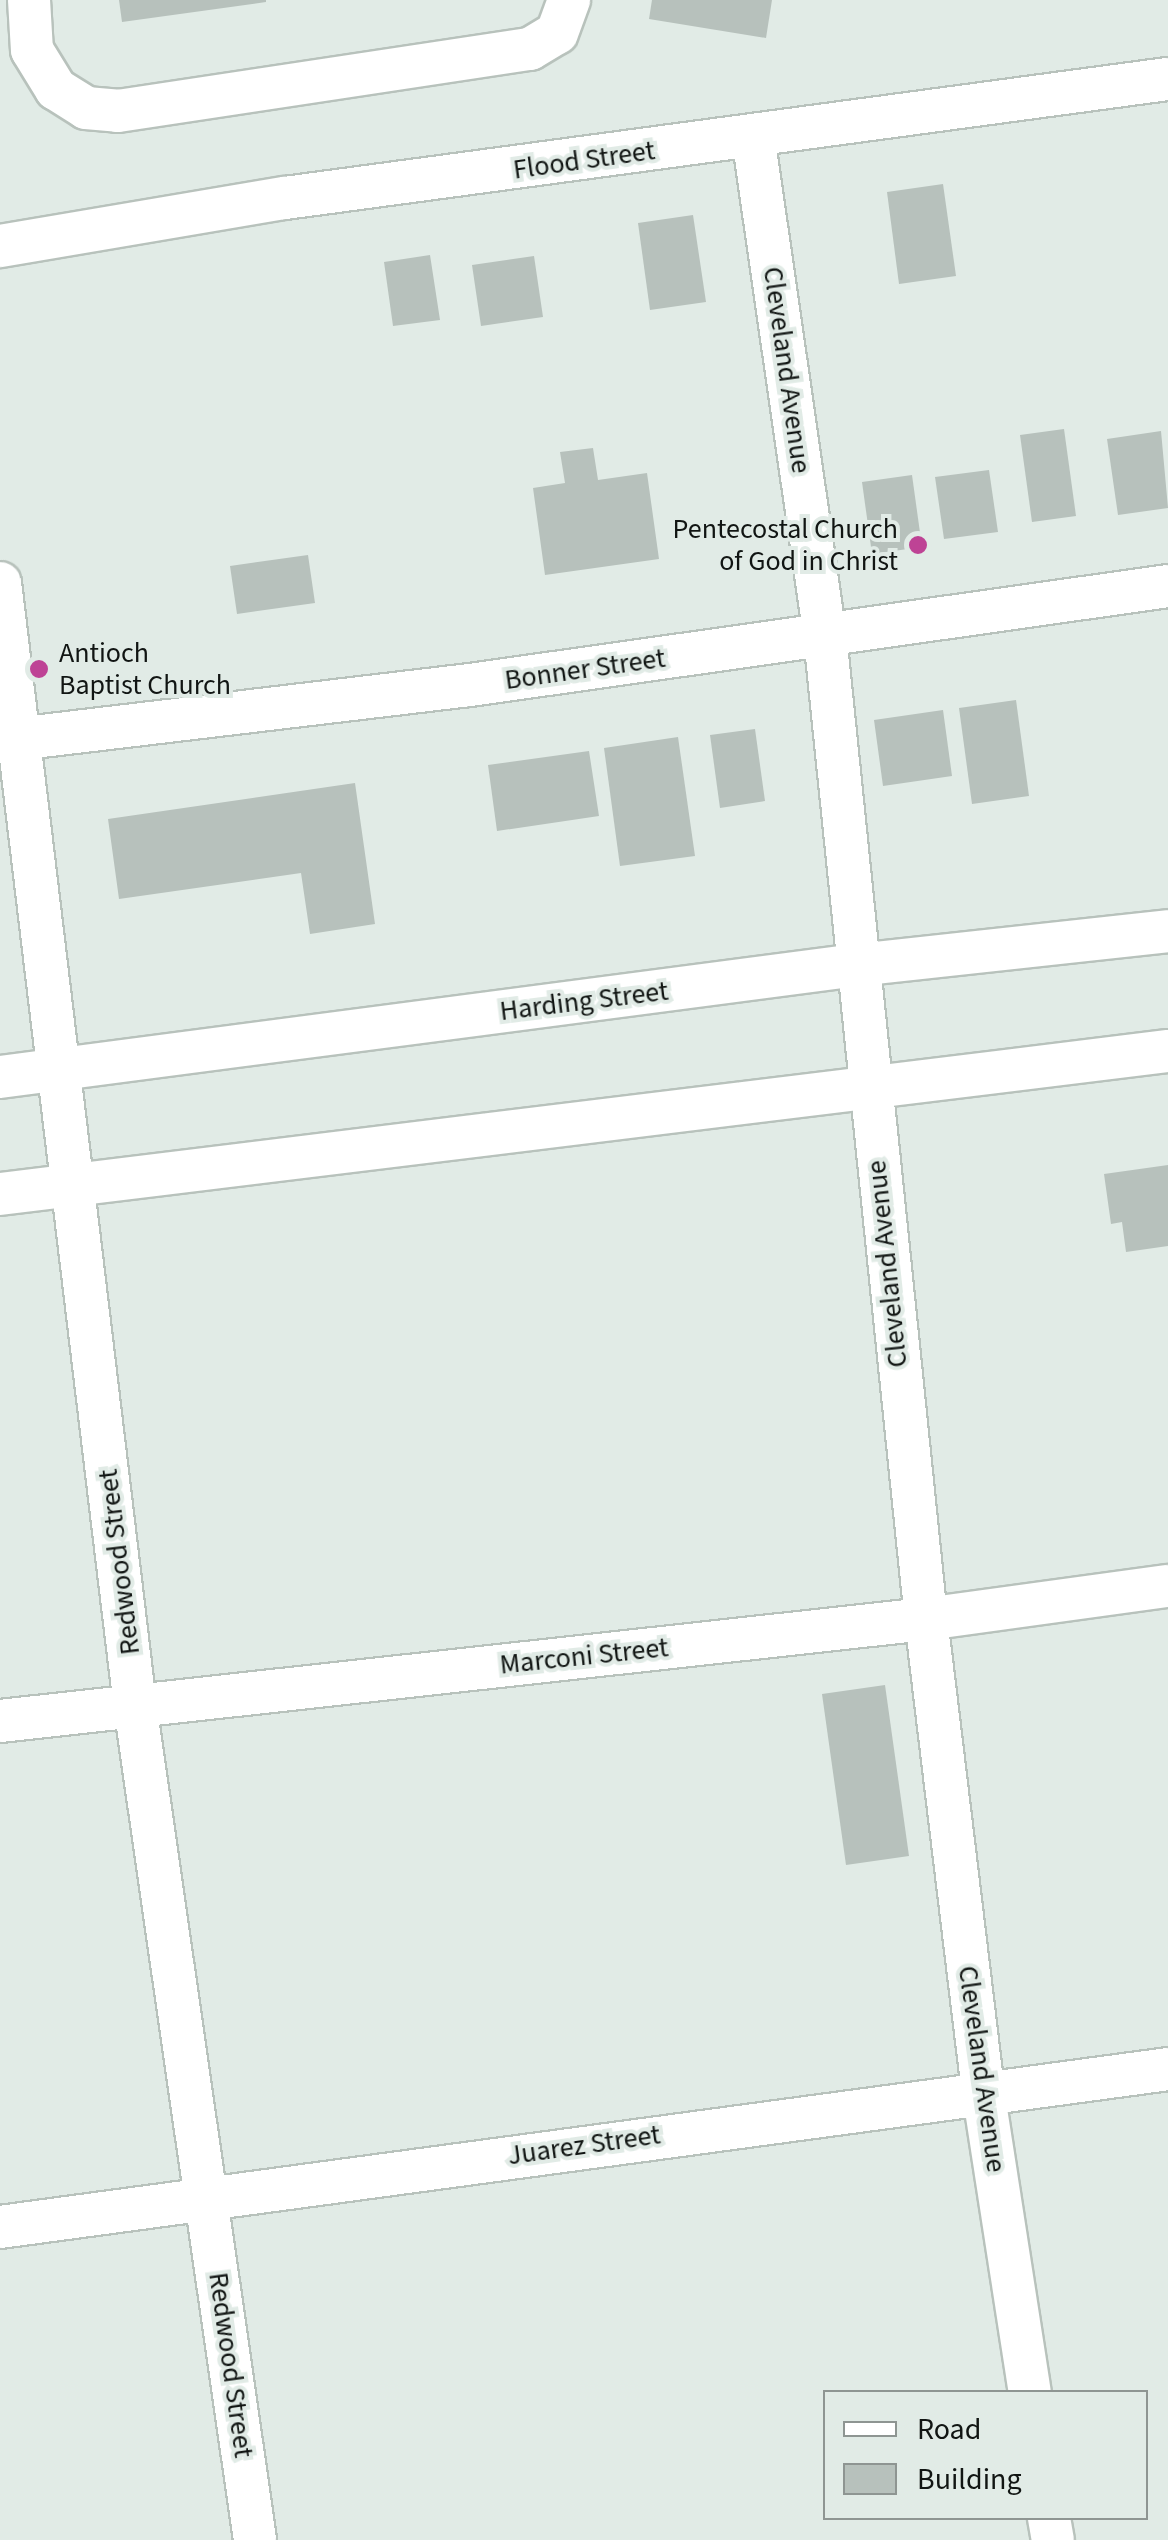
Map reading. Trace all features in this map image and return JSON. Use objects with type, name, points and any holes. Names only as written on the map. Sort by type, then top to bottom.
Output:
[{"type":"street","points":[[29,0],[32,50],[56,89],[86,108],[118,111],[530,50],[557,33],[569,0]]},
{"type":"street","name":"Flood Street","points":[[0,246],[285,198],[1168,79]]},
{"type":"street","name":"Cleveland Avenue","points":[[753,136],[825,636],[868,1088],[926,1619],[983,2090],[1030,2390]]},
{"type":"street","name":"Redwood Street","points":[[0,583],[10,740],[60,1069],[136,1705],[255,2540]]},
{"type":"street","name":"Bonner Street","points":[[10,740],[825,636],[1168,586]]},
{"type":"street","name":"Harding Street","points":[[0,1077],[856,965],[1168,931]]},
{"type":"street","points":[[0,1194],[1168,1051]]},
{"type":"street","name":"Marconi Street","points":[[0,1721],[926,1619],[1168,1586]]},
{"type":"street","name":"Juarez Street","points":[[0,2227],[983,2090],[1168,2069]]},
{"type":"building","points":[[119,0],[266,0],[266,2],[122,22]]},
{"type":"building","points":[[652,0],[772,0],[766,38],[649,19]]},
{"type":"building","points":[[943,184],[956,276],[899,284],[887,192]]},
{"type":"building","points":[[693,215],[706,302],[650,310],[638,223]]},
{"type":"building","points":[[430,255],[440,320],[393,326],[384,262]]},
{"type":"building","points":[[534,256],[543,317],[481,326],[472,265]]},
{"type":"building","points":[[1064,429],[1076,516],[1032,522],[1020,435]]},
{"type":"building","points":[[1161,431],[1168,508],[1118,515],[1107,439]]},
{"type":"building","points":[[593,448],[598,480],[647,473],[659,559],[545,575],[533,488],[565,483],[560,452]]},
{"type":"building","points":[[989,470],[998,532],[944,539],[935,477]]},
{"type":"building","points":[[912,475],[922,547],[872,554],[862,482]]},
{"type":"building","points":[[308,555],[315,603],[237,614],[230,566]]},
{"type":"building","points":[[1016,700],[1029,796],[972,804],[959,708]]},
{"type":"building","points":[[943,710],[952,776],[883,786],[874,720]]},
{"type":"building","points":[[755,729],[765,801],[720,808],[710,735]]},
{"type":"building","points":[[678,737],[695,856],[620,866],[604,748]]},
{"type":"building","points":[[589,751],[599,816],[497,831],[488,765]]},
{"type":"building","points":[[355,783],[375,924],[310,934],[301,873],[119,899],[108,819]]},
{"type":"building","points":[[1168,1165],[1168,1246],[1126,1252],[1122,1222],[1111,1224],[1104,1174]]},
{"type":"building","points":[[885,1685],[909,1856],[846,1865],[822,1694]]},
{"type":"place","name":"Pentecostal Church of God in Christ","points":[[918,545]]},
{"type":"place","name":"Antioch Baptist Church","points":[[39,669]]}]
